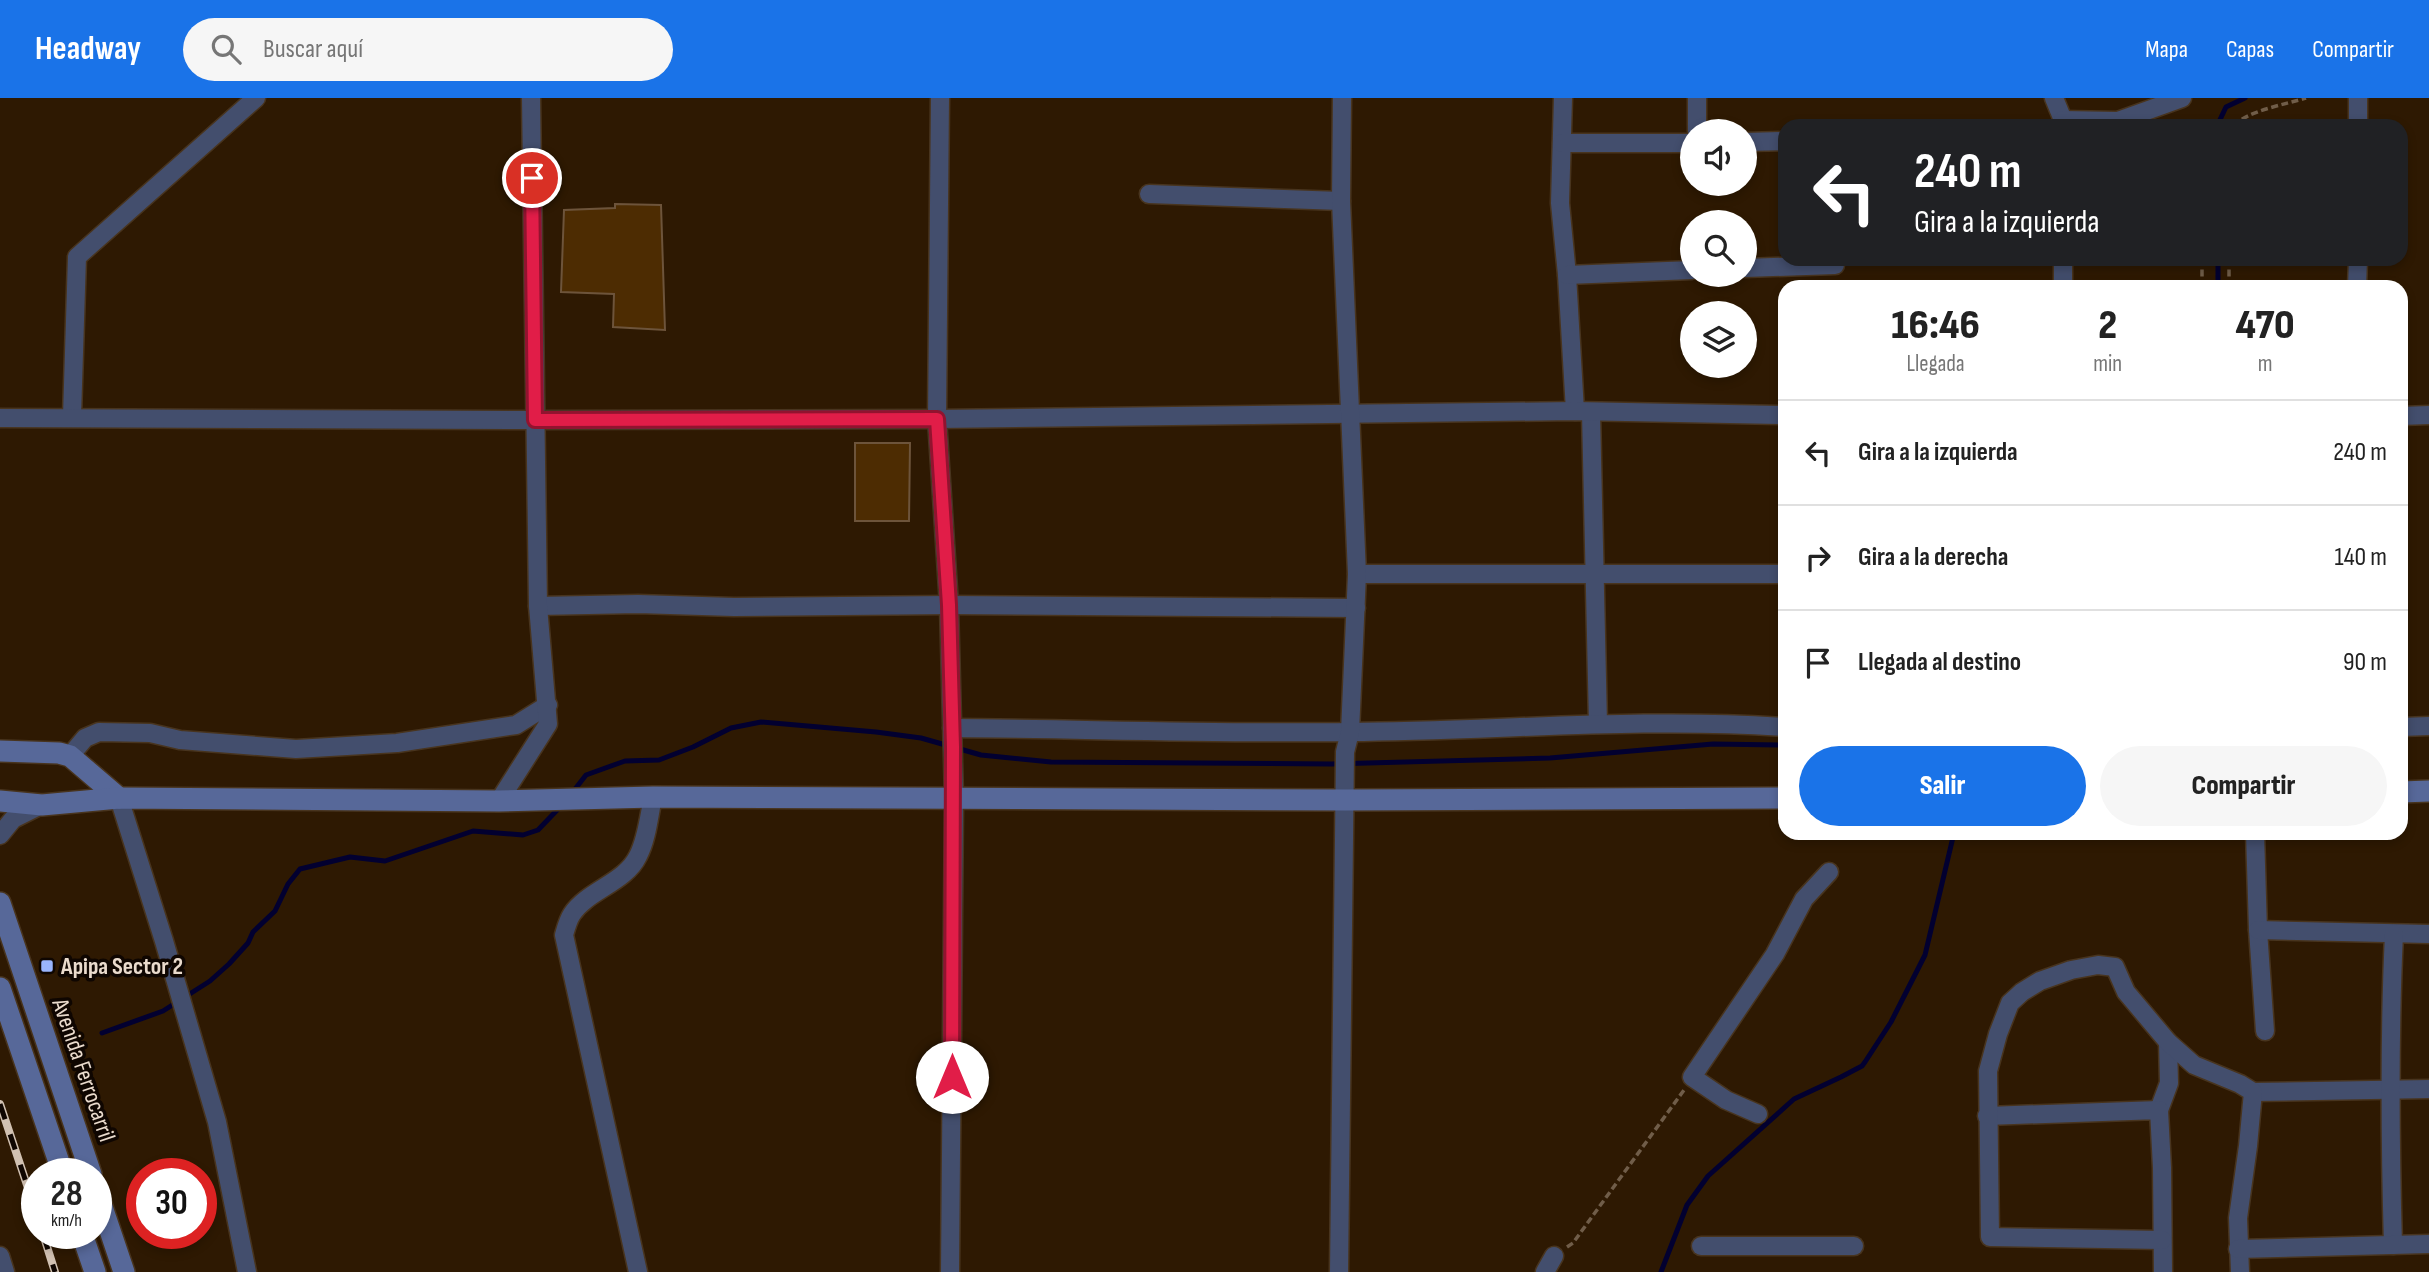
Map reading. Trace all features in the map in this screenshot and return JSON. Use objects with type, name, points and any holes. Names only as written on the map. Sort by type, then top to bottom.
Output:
[{"type":"street","points":[[72,416],[77,257],[256,98]]},
{"type":"street","points":[[499,801],[548,724],[538,606],[531,98]]},
{"type":"street","points":[[940,98],[937,419],[949,605],[954,799],[950,1272]]},
{"type":"street","points":[[1339,1272],[1345,752],[1350,732],[1357,574],[1341,201],[1342,98]]},
{"type":"street","points":[[1563,98],[1560,203],[1583,412],[1593,574],[1598,724]]},
{"type":"street","points":[[1697,98],[1697,119]]},
{"type":"street","points":[[2054,98],[2062,119]]},
{"type":"street","points":[[2124,119],[2182,98]]},
{"type":"street","points":[[2358,98],[2358,119]]},
{"type":"street","points":[[1757,142],[1778,141]]},
{"type":"street","points":[[1562,143],[1680,143]]},
{"type":"street","points":[[1149,194],[1341,201]]},
{"type":"street","points":[[1757,268],[1805,266]]},
{"type":"street","points":[[1567,275],[1680,270]]},
{"type":"street","points":[[0,418],[937,419],[1583,412],[1778,415]]},
{"type":"street","points":[[2408,416],[2429,415]]},
{"type":"street","points":[[1357,574],[1778,573]]},
{"type":"street","points":[[538,606],[638,604],[734,607],[949,605],[1356,608]]},
{"type":"street","points":[[70,756],[85,738],[99,732],[150,733],[180,740],[296,749],[397,743],[516,725],[548,705]]},
{"type":"street","points":[[952,728],[1350,732],[1598,724],[1778,727]]},
{"type":"street","points":[[2408,727],[2429,726]]},
{"type":"street","points":[[0,751],[59,753],[70,756],[118,798],[164,941],[217,1122],[247,1272]]},
{"type":"street","points":[[2408,792],[2429,791]]},
{"type":"street","points":[[638,1272],[564,935],[570,917],[578,906],[638,858],[653,797]]},
{"type":"street","points":[[0,801],[42,805],[118,798],[499,801],[653,797],[1345,800],[1778,798]]},
{"type":"street","points":[[0,835],[13,819],[42,805]]},
{"type":"street","points":[[2255,840],[2265,1031]]},
{"type":"street","points":[[1758,1114],[1726,1100],[1692,1077],[1775,954],[1804,899],[1829,872]]},
{"type":"street","name":"Avenida Ferrocarril","points":[[0,903],[86,1158]]},
{"type":"street","points":[[2258,930],[2429,934]]},
{"type":"street","points":[[2393,934],[2393,1245]]},
{"type":"street","points":[[2162,1240],[1990,1237],[1988,1071],[2010,1003],[2040,981],[2071,970],[2098,965],[2115,967],[2126,992],[2168,1042],[2194,1065],[2253,1092],[2429,1089]]},
{"type":"street","points":[[0,988],[58,1158]]},
{"type":"street","points":[[2162,1272],[2159,1110],[2169,1083],[2168,1042]]},
{"type":"street","points":[[2240,1272],[2238,1218],[2253,1092]]},
{"type":"street","points":[[1987,1116],[2159,1110]]},
{"type":"street","points":[[112,1236],[124,1272]]},
{"type":"street","points":[[2238,1248],[2429,1244]]},
{"type":"street","points":[[1701,1246],[1854,1246]]},
{"type":"street","points":[[87,1249],[95,1272]]},
{"type":"street","points":[[0,1256],[5,1272]]},
{"type":"street","points":[[1545,1272],[1554,1256]]},
{"type":"path","points":[[2242,119],[2306,98]]},
{"type":"path","points":[[1554,1256],[1573,1242],[1692,1077]]},
{"type":"building","points":[[615,204],[661,205],[665,330],[613,327],[614,294],[561,292],[564,210],[615,208]]},
{"type":"building","points":[[855,443],[910,443],[909,521],[855,521]]},
{"type":"waterway","points":[[2220,119],[2226,107],[2245,98]]},
{"type":"waterway","points":[[2218,266],[2218,280]]},
{"type":"waterway","points":[[572,793],[586,775],[625,761],[659,760],[731,728],[761,722],[921,738],[981,755],[1051,762],[1331,764],[1550,758],[1713,744],[1778,745]]},
{"type":"waterway","points":[[102,1033],[163,1011],[210,981],[229,964],[248,943],[253,932],[275,911],[288,884],[300,869],[350,857],[385,861],[473,831],[523,835],[538,830],[561,806]]},
{"type":"waterway","points":[[1661,1272],[1687,1205],[1708,1176],[1794,1099],[1841,1077],[1865,1062],[1891,1022],[1925,955],[1952,840]]},
{"type":"railway","points":[[0,1104],[21,1167]]},
{"type":"railway","points":[[48,1249],[55,1272]]},
{"type":"place","name":"Apipa Sector 2","points":[[47,966]]},
{"type":"route","points":[[532,178],[535,420],[937,419],[949,605],[953,747],[952,1077]]}]
